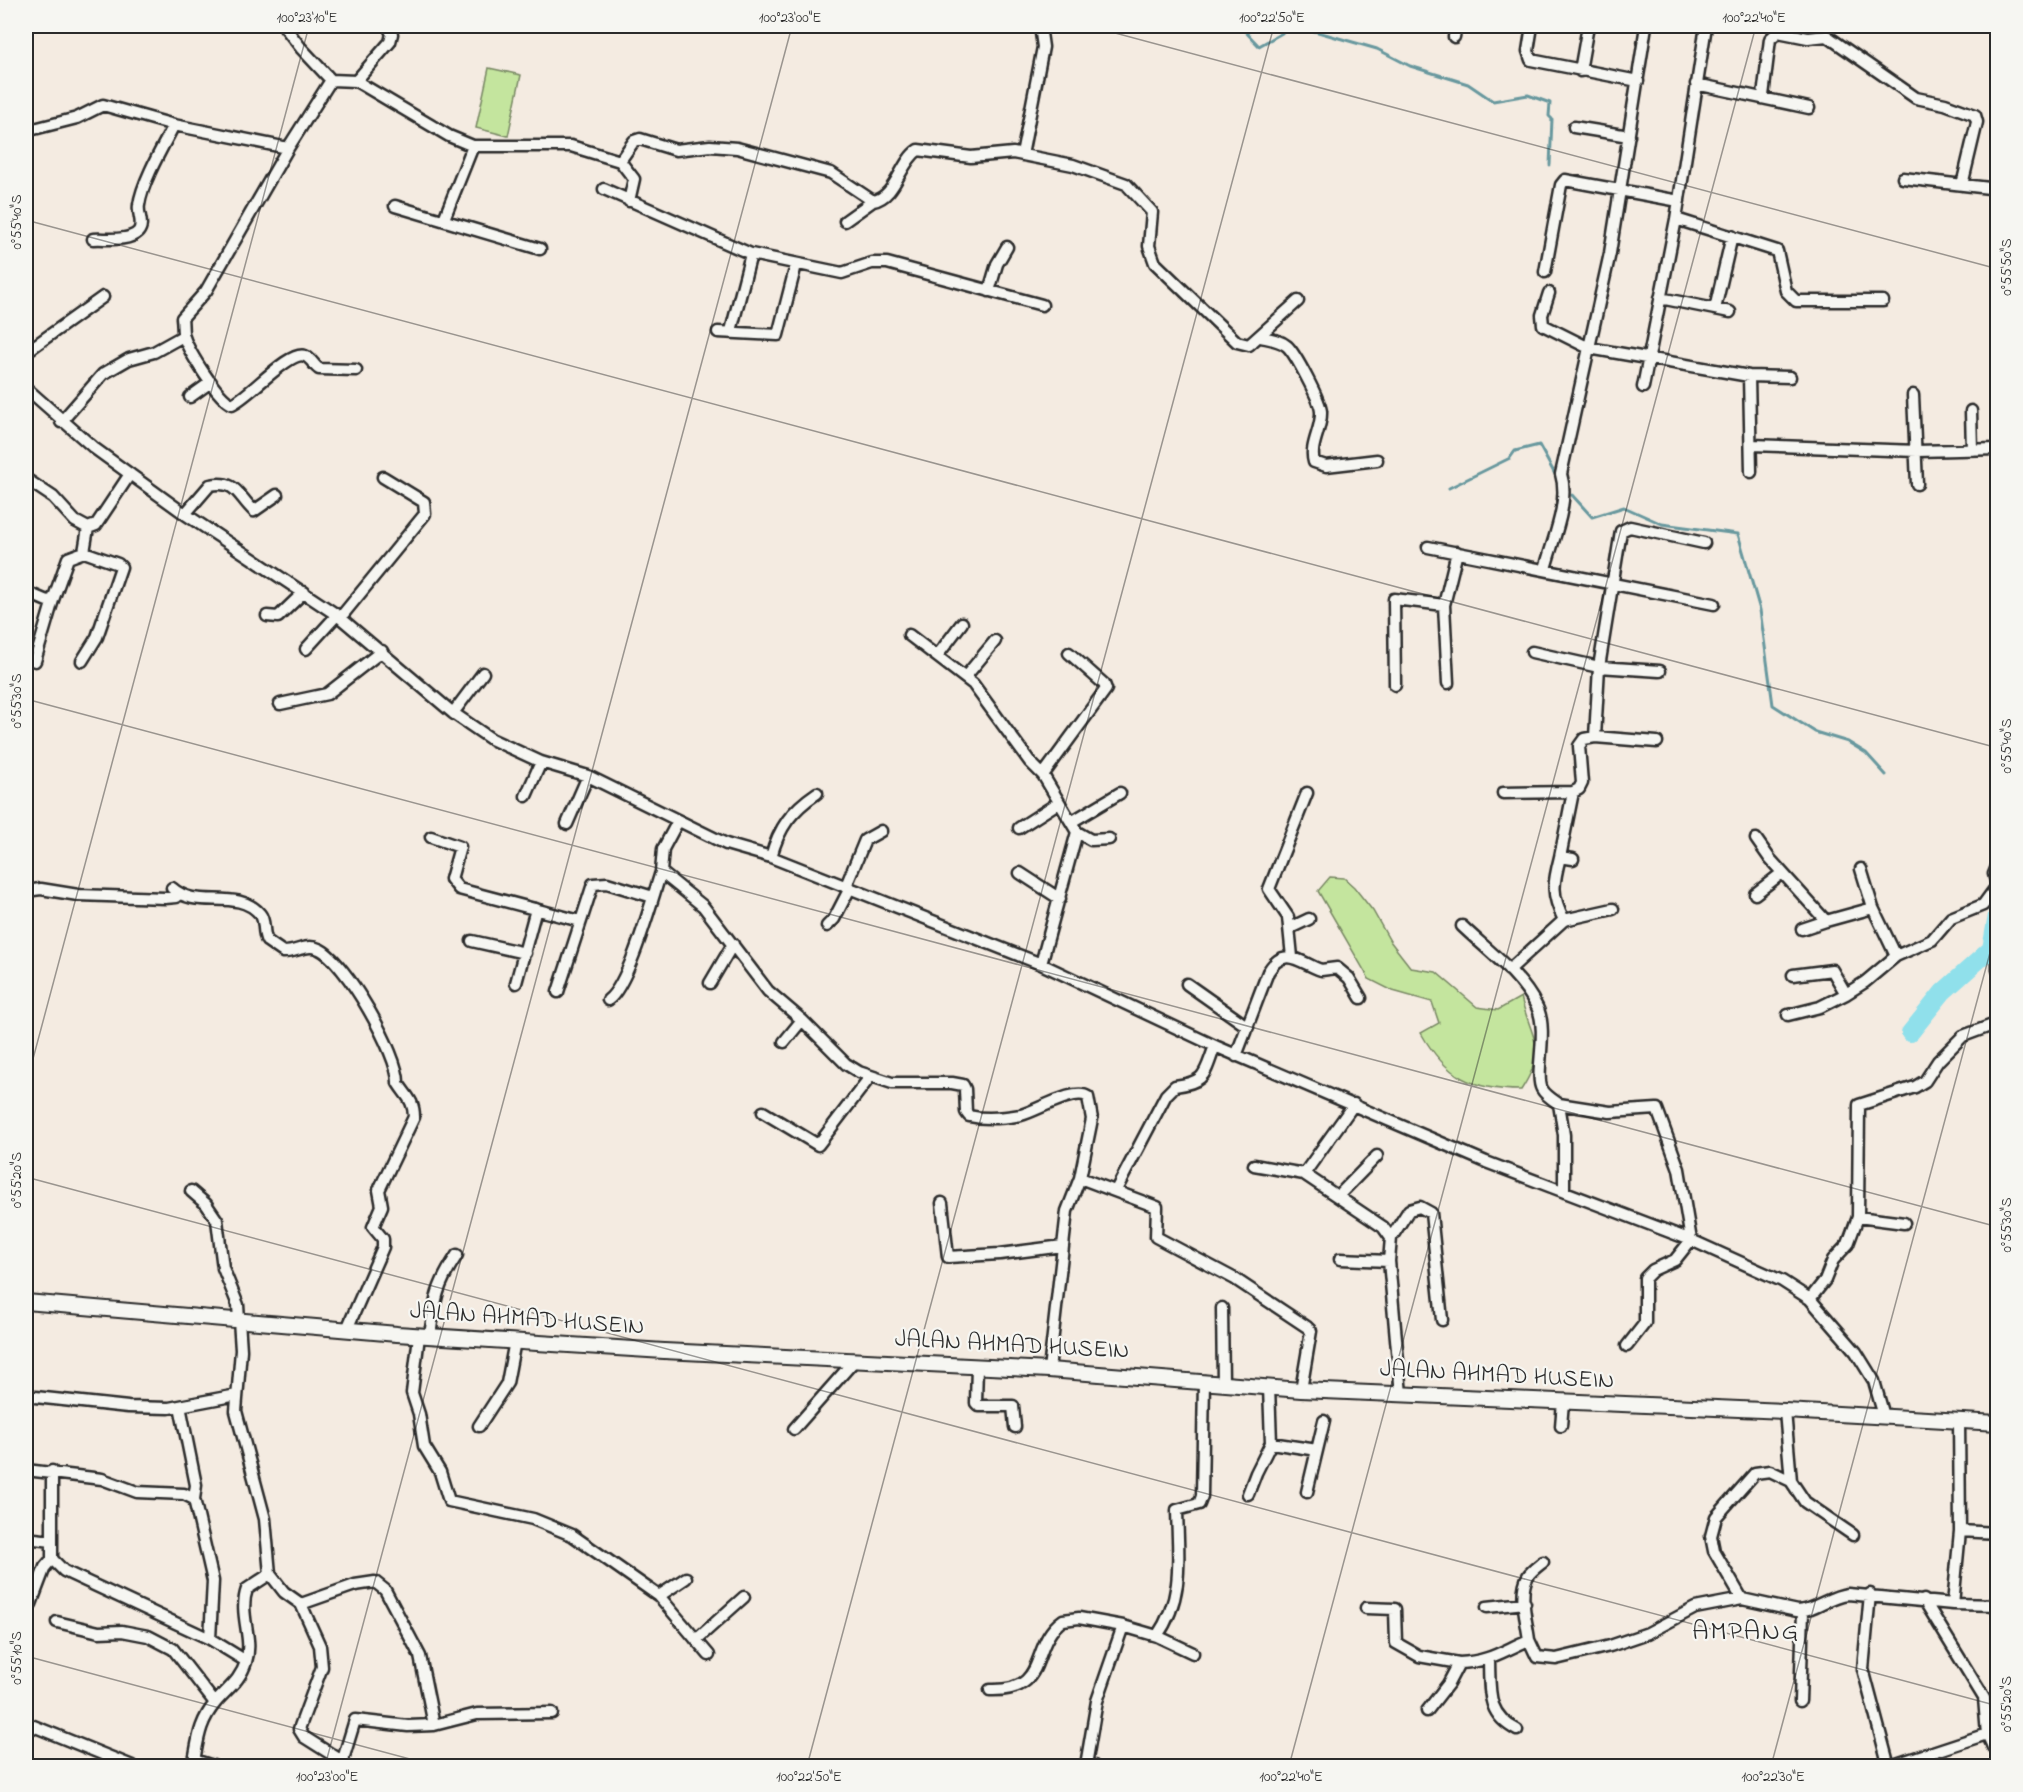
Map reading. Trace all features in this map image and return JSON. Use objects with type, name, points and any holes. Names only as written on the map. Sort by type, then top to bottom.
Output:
[{"type":"main road","name":"JALAN AHMAD HUSEIN","points":[[26,1302],[424,1336],[664,1351],[1049,1370],[1301,1390],[1785,1411],[1998,1423]]},
{"type":"street","points":[[284,26],[301,48],[332,80],[356,81],[449,136],[473,146],[571,146],[620,161],[634,179],[629,201]]},
{"type":"street","points":[[356,81],[390,42],[392,34],[388,26]]},
{"type":"street","points":[[1023,155],[1043,47],[1040,26]]},
{"type":"street","points":[[1454,37],[1456,26]]},
{"type":"street","points":[[1532,26],[1528,51],[1531,60],[1638,81]]},
{"type":"street","points":[[1580,71],[1588,26]]},
{"type":"street","points":[[1545,569],[1562,504],[1565,486],[1561,474],[1620,190],[1647,26]]},
{"type":"street","points":[[1643,387],[1676,219],[1706,26]]},
{"type":"street","points":[[1763,96],[1770,39],[1778,32],[1808,38],[1827,36],[1916,98],[1945,104],[1975,115],[1977,122],[1962,184]]},
{"type":"street","points":[[332,80],[288,148],[206,291],[182,318],[183,336],[211,382],[226,402],[232,404],[283,363],[300,355],[306,356],[319,369],[356,370]]},
{"type":"street","points":[[1696,84],[1763,96],[1809,108]]},
{"type":"street","points":[[26,131],[77,118],[99,105],[143,114],[174,125],[288,148]]},
{"type":"street","points":[[93,239],[132,236],[139,230],[141,223],[138,206],[156,160],[174,125]]},
{"type":"street","points":[[1574,127],[1629,136]]},
{"type":"street","points":[[620,161],[632,143],[640,139],[676,150],[710,146],[737,147],[831,173],[873,201]]},
{"type":"street","points":[[444,219],[473,146]]},
{"type":"street","points":[[845,221],[889,191],[909,157],[918,150],[971,157],[1013,153],[1074,165],[1126,184],[1152,212],[1149,246],[1155,263],[1237,342],[1250,345],[1299,301]]},
{"type":"street","points":[[1903,178],[1998,189]]},
{"type":"street","points":[[1545,272],[1563,182],[1568,180],[1679,201]]},
{"type":"street","points":[[604,189],[678,219],[752,254],[842,273],[873,263],[887,263],[1042,305]]},
{"type":"street","points":[[395,206],[540,249]]},
{"type":"street","points":[[1676,219],[1777,251],[1786,291],[1796,301],[1883,301]]},
{"type":"street","points":[[1715,309],[1732,236]]},
{"type":"street","points":[[989,291],[997,264],[1006,247]]},
{"type":"street","points":[[731,331],[752,254]]},
{"type":"street","points":[[718,332],[775,335],[779,333],[796,265]]},
{"type":"street","points":[[1549,293],[1542,315],[1542,325],[1589,348],[1749,376],[1790,377]]},
{"type":"street","points":[[26,352],[103,297]]},
{"type":"street","points":[[1660,298],[1730,312]]},
{"type":"street","points":[[61,422],[102,374],[129,359],[153,352],[183,336]]},
{"type":"street","points":[[1261,337],[1280,342],[1290,348],[1319,404],[1321,414],[1312,449],[1314,462],[1326,466],[1377,460]]},
{"type":"street","points":[[1749,376],[1751,472]]},
{"type":"street","points":[[190,398],[211,382]]},
{"type":"street","points":[[26,388],[61,422],[185,514],[338,616],[453,713],[491,739],[541,762],[588,776],[726,844],[771,857],[1041,964],[1236,1056],[1354,1104],[1486,1162],[1691,1240],[1782,1281],[1810,1299],[1856,1352],[1874,1381],[1884,1416]]},
{"type":"street","points":[[1913,395],[1917,484]]},
{"type":"street","points":[[1971,411],[1972,450]]},
{"type":"street","points":[[1752,445],[1917,451],[1998,449]]},
{"type":"street","points":[[26,479],[53,496],[75,521],[88,528],[96,525],[130,474]]},
{"type":"street","points":[[306,649],[338,616],[425,514],[424,502],[383,477]]},
{"type":"street","points":[[185,514],[210,485],[224,483],[233,486],[254,511],[278,495]]},
{"type":"street","points":[[1594,737],[1599,667],[1621,531],[1626,527],[1704,543]]},
{"type":"street","points":[[84,552],[88,528]]},
{"type":"street","points":[[1428,547],[1714,604]]},
{"type":"street","points":[[26,658],[35,662],[68,558],[84,552],[121,567],[96,637],[82,661]]},
{"type":"street","points":[[1448,683],[1444,604],[1456,552]]},
{"type":"street","points":[[26,592],[46,601],[53,600]]},
{"type":"street","points":[[267,616],[278,617],[304,592]]},
{"type":"street","points":[[1395,685],[1394,599],[1444,604]]},
{"type":"street","points":[[938,656],[962,623]]},
{"type":"street","points":[[909,635],[966,676],[1030,762],[1043,775],[1058,803],[1075,826],[1091,840],[1109,839]]},
{"type":"street","points":[[966,676],[995,641]]},
{"type":"street","points":[[280,704],[327,694],[382,651]]},
{"type":"street","points":[[1532,652],[1599,667],[1660,671]]},
{"type":"street","points":[[1043,775],[1106,689],[1104,684],[1070,653]]},
{"type":"street","points":[[453,713],[483,673]]},
{"type":"street","points":[[1503,793],[1573,792],[1581,787],[1580,742],[1594,737],[1657,742]]},
{"type":"street","points":[[526,796],[541,762]]},
{"type":"street","points":[[567,824],[588,776]]},
{"type":"street","points":[[1564,920],[1557,906],[1553,886],[1573,792]]},
{"type":"street","points":[[771,857],[778,834],[787,818],[818,793]]},
{"type":"street","points":[[1041,964],[1060,899],[1075,826],[1120,793]]},
{"type":"street","points":[[1292,957],[1288,917],[1269,889],[1307,793]]},
{"type":"street","points":[[1018,828],[1058,803]]},
{"type":"street","points":[[608,1000],[617,993],[661,872],[663,849],[678,821]]},
{"type":"street","points":[[827,926],[848,887],[865,840],[881,831]]},
{"type":"street","points":[[431,837],[460,847],[451,879],[459,889],[580,921]]},
{"type":"street","points":[[1756,839],[1782,873],[1826,921]]},
{"type":"street","points":[[1560,857],[1573,859]]},
{"type":"street","points":[[1788,1015],[1820,1007],[1846,994],[1865,982],[1896,956],[1932,940],[1951,918],[1983,905],[1997,886],[1994,874],[1998,864]]},
{"type":"street","points":[[1860,869],[1873,908],[1896,956]]},
{"type":"street","points":[[661,872],[703,906],[768,991],[802,1020],[846,1064],[870,1077],[901,1085],[961,1085],[965,1089],[966,1112],[969,1116],[980,1118],[1022,1114],[1071,1095],[1085,1095],[1091,1102],[1092,1119],[1080,1178],[1067,1212],[1049,1370]]},
{"type":"street","points":[[1020,873],[1060,899]]},
{"type":"street","points":[[1755,894],[1782,873]]},
{"type":"street","points":[[558,992],[591,888],[597,882],[653,897]]},
{"type":"street","points":[[26,891],[41,889],[78,895],[165,898],[176,897],[175,891],[193,900],[238,901],[260,913],[264,936],[277,949],[286,952],[313,947],[328,954],[367,1006],[387,1045],[398,1074],[398,1083],[414,1107],[414,1117],[379,1190],[382,1204],[373,1227],[383,1239],[384,1245],[347,1329]]},
{"type":"street","points":[[1802,929],[1873,908]]},
{"type":"street","points":[[516,983],[536,909]]},
{"type":"street","points":[[1509,970],[1564,920],[1613,909]]},
{"type":"street","points":[[1290,928],[1309,919]]},
{"type":"street","points":[[1461,926],[1509,970],[1531,995],[1539,1009],[1543,1047],[1540,1087],[1559,1104],[1610,1112],[1657,1109],[1679,1168],[1691,1240],[1676,1260],[1653,1270],[1645,1278],[1645,1323],[1627,1346]]},
{"type":"street","points":[[472,941],[525,953]]},
{"type":"street","points":[[710,983],[733,944]]},
{"type":"street","points":[[1236,1056],[1273,964],[1292,957],[1306,961],[1318,969],[1332,967],[1343,971],[1361,998]]},
{"type":"street","points":[[1998,962],[1998,970]]},
{"type":"street","points":[[1793,975],[1832,970],[1846,994]]},
{"type":"street","points":[[1187,984],[1248,1027]]},
{"type":"street","points":[[784,1042],[802,1020]]},
{"type":"street","points":[[1810,1299],[1825,1280],[1833,1260],[1848,1244],[1858,1217],[1859,1105],[1915,1088],[1925,1081],[1938,1060],[1963,1036],[1998,1023]]},
{"type":"street","points":[[1116,1190],[1166,1095],[1175,1086],[1192,1085],[1201,1079],[1215,1046]]},
{"type":"street","points":[[763,1112],[818,1145],[870,1077]]},
{"type":"street","points":[[1304,1174],[1354,1104]]},
{"type":"street","points":[[1559,1104],[1564,1135],[1564,1192]]},
{"type":"street","points":[[1338,1196],[1377,1156]]},
{"type":"street","points":[[1254,1165],[1304,1174],[1383,1227],[1391,1238]]},
{"type":"street","points":[[1080,1178],[1157,1206],[1155,1232],[1160,1240],[1235,1279],[1307,1326],[1311,1331],[1301,1390]]},
{"type":"street","points":[[191,1191],[206,1204],[217,1220],[223,1268],[238,1305],[240,1320],[236,1411],[265,1519],[270,1574],[285,1592],[301,1604],[320,1646],[322,1668],[299,1729],[304,1737],[341,1764],[355,1720],[408,1726],[434,1725],[477,1714],[552,1713]]},
{"type":"street","points":[[942,1203],[948,1257],[1000,1254],[1063,1246]]},
{"type":"street","points":[[1401,1394],[1389,1261],[1391,1238],[1409,1210],[1419,1207],[1431,1213],[1442,1320]]},
{"type":"street","points":[[1858,1217],[1904,1223]]},
{"type":"street","points":[[457,1256],[440,1282],[424,1336],[412,1393],[419,1414],[424,1446],[440,1472],[449,1501],[533,1519],[572,1535],[659,1596],[708,1655]]},
{"type":"street","points":[[1340,1259],[1389,1261]]},
{"type":"street","points":[[1222,1308],[1223,1383]]},
{"type":"street","points":[[479,1426],[507,1383],[515,1341]]},
{"type":"street","points":[[794,1430],[855,1360]]},
{"type":"street","points":[[977,1366],[976,1403],[981,1406],[1013,1406],[1015,1427]]},
{"type":"street","points":[[1157,1636],[1171,1616],[1177,1583],[1180,1553],[1177,1510],[1199,1504],[1202,1496],[1204,1381]]},
{"type":"street","points":[[1248,1494],[1271,1443],[1269,1387]]},
{"type":"street","points":[[26,1396],[128,1407],[180,1406],[237,1395]]},
{"type":"street","points":[[1561,1426],[1563,1402]]},
{"type":"street","points":[[180,1406],[196,1485],[194,1499],[213,1581],[210,1639]]},
{"type":"street","points":[[1785,1411],[1791,1481],[1805,1502],[1852,1535]]},
{"type":"street","points":[[1953,1604],[1960,1531],[1959,1420]]},
{"type":"street","points":[[1307,1492],[1323,1421]]},
{"type":"street","points":[[1271,1443],[1317,1450]]},
{"type":"street","points":[[26,1470],[52,1471],[102,1479],[137,1492],[184,1494],[194,1499]]},
{"type":"street","points":[[31,1604],[45,1567],[52,1559],[52,1471]]},
{"type":"street","points":[[1742,1599],[1714,1551],[1711,1536],[1713,1524],[1755,1473],[1770,1472],[1791,1481]]},
{"type":"street","points":[[1960,1531],[1998,1533]]},
{"type":"street","points":[[26,1538],[52,1541]]},
{"type":"street","points":[[52,1559],[64,1571],[210,1639],[246,1661]]},
{"type":"street","points":[[1543,1562],[1529,1575],[1525,1603],[1529,1640],[1537,1657],[1547,1660],[1632,1640],[1695,1608],[1742,1599],[1803,1611],[1832,1597],[1870,1594],[1953,1604],[1998,1605]]},
{"type":"street","points":[[213,1767],[193,1763],[197,1735],[215,1703],[234,1686],[246,1661],[249,1646],[244,1598],[247,1589],[270,1574]]},
{"type":"street","points":[[659,1596],[686,1578]]},
{"type":"street","points":[[301,1604],[354,1585],[375,1582],[386,1590],[420,1656],[434,1725]]},
{"type":"street","points":[[26,1584],[38,1584]]},
{"type":"street","points":[[1870,1594],[1863,1669],[1888,1763],[1896,1764],[1987,1735]]},
{"type":"street","points":[[696,1640],[744,1597]]},
{"type":"street","points":[[1924,1600],[1984,1698],[1987,1735],[1991,1745],[1998,1748]]},
{"type":"street","points":[[1487,1607],[1525,1603]]},
{"type":"street","points":[[1366,1608],[1395,1609],[1396,1643],[1413,1654],[1459,1663],[1489,1660],[1529,1640]]},
{"type":"street","points":[[1800,1701],[1803,1611]]},
{"type":"street","points":[[990,1690],[1009,1690],[1025,1684],[1048,1638],[1063,1620],[1079,1618],[1123,1626],[1157,1636],[1193,1653]]},
{"type":"street","points":[[57,1622],[99,1632],[122,1631],[148,1636],[173,1649],[215,1703]]},
{"type":"street","points":[[1094,1767],[1086,1765],[1097,1701],[1123,1626]]},
{"type":"street","points":[[1489,1660],[1491,1700],[1495,1712],[1517,1730]]},
{"type":"street","points":[[1427,1711],[1448,1684],[1459,1663]]},
{"type":"street","points":[[26,1723],[132,1767]]},
{"type":"green space","points":[[489,68],[521,75],[508,136],[476,128]]},
{"type":"green space","points":[[1330,877],[1344,878],[1354,887],[1411,968],[1436,972],[1477,1007],[1498,1010],[1521,997],[1533,1034],[1536,1053],[1534,1063],[1521,1090],[1474,1084],[1462,1078],[1440,1060],[1421,1033],[1439,1023],[1432,1002],[1393,991],[1369,979],[1318,891]]},
{"type":"waterway","points":[[1156,26],[1163,29],[1169,26]]},
{"type":"waterway","points":[[1240,26],[1259,46],[1282,33],[1287,26]]},
{"type":"waterway","points":[[1297,26],[1377,49],[1410,66],[1468,84],[1493,101],[1528,95],[1550,103],[1549,116],[1552,119],[1550,165]]},
{"type":"waterway","points":[[1449,488],[1510,458],[1515,451],[1539,445],[1557,478]]},
{"type":"waterway","points":[[1572,495],[1592,517],[1624,507],[1662,524],[1738,534],[1760,610],[1773,705],[1815,732],[1848,742],[1866,753],[1886,775]]},
{"type":"waterway","points":[[1910,1033],[1943,992],[1991,949],[1998,910]]},
{"type":"district","name":"AMPANG","points":[[1746,1632]]}]
